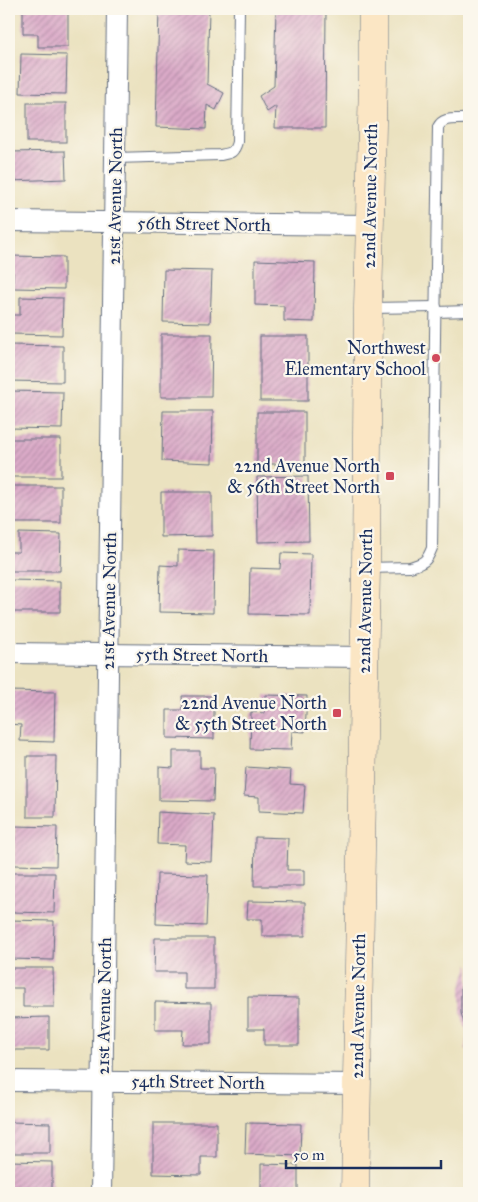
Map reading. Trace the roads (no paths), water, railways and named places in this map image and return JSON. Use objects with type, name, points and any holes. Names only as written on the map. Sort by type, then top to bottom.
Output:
[{"type":"main road","name":"22nd Avenue North","points":[[355,1193],[373,9]]},
{"type":"street","name":"21st Avenue North","points":[[101,1193],[117,9]]},
{"type":"street","name":"56th Street North","points":[[9,221],[369,225]]},
{"type":"street","name":"55th Street North","points":[[9,653],[364,657]]},
{"type":"street","name":"54th Street North","points":[[9,1080],[356,1084]]},
{"type":"lane","points":[[115,158],[220,156],[230,153],[235,148],[237,142],[239,9]]},
{"type":"lane","points":[[366,568],[410,567],[417,565],[429,557],[432,548],[438,126],[445,119],[459,120],[469,118]]},
{"type":"lane","points":[[368,308],[469,311]]},
{"type":"place","name":"Northwest Elementary School","points":[[436,358]]},
{"type":"place","name":"22nd Avenue North & 56th Street North","points":[[390,476]]},
{"type":"place","name":"22nd Avenue North & 55th Street North","points":[[337,713]]}]
